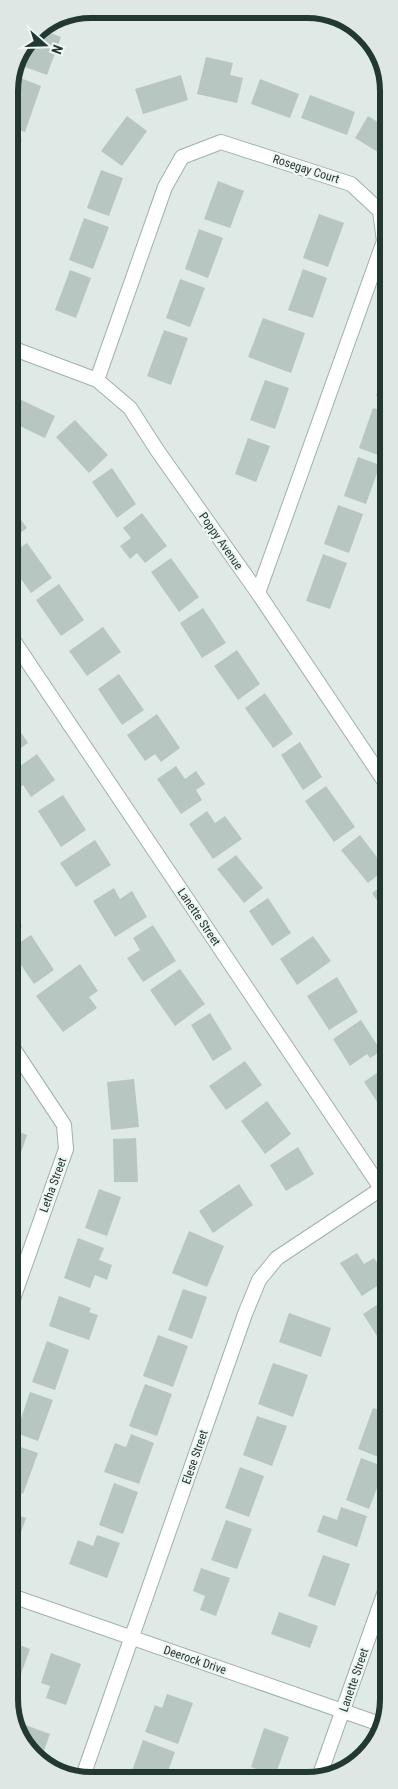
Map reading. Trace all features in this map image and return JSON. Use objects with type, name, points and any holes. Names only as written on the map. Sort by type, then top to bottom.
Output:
[{"type":"street","name":"Rosegay Court","points":[[97,380],[165,187],[182,157],[221,142],[350,184],[380,211]]},
{"type":"street","name":"Rosegay Court","points":[[258,593],[380,252]]},
{"type":"street","name":"Poppy Avenue","points":[[18,350],[97,380],[130,408],[157,450],[258,593],[380,775]]},
{"type":"street","name":"Lanette Street","points":[[18,647],[380,1187]]},
{"type":"street","name":"Letha Street","points":[[18,1056],[64,1125],[66,1149],[18,1285]]},
{"type":"street","name":"Elese Street","points":[[85,1771],[245,1314],[259,1280],[277,1258],[380,1197]]},
{"type":"street","name":"Deerock Drive","points":[[18,1598],[376,1723]]},
{"type":"street","name":"Lanette Street","points":[[322,1770],[380,1606]]},
{"type":"building","points":[[48,32],[61,37],[47,75],[22,66],[30,50]]},
{"type":"building","points":[[206,57],[233,63],[230,75],[243,78],[237,103],[197,94]]},
{"type":"building","points":[[181,75],[188,100],[143,114],[135,89]]},
{"type":"building","points":[[19,77],[41,86],[25,132],[18,129]]},
{"type":"building","points":[[260,79],[299,94],[290,118],[251,104]]},
{"type":"building","points":[[310,95],[355,112],[347,135],[301,118]]},
{"type":"building","points":[[127,116],[147,131],[122,166],[101,151]]},
{"type":"building","points":[[368,116],[380,123],[380,153],[355,138]]},
{"type":"building","points":[[18,139],[22,140],[18,150]]},
{"type":"building","points":[[101,170],[123,178],[109,216],[87,208]]},
{"type":"building","points":[[218,181],[244,191],[230,228],[204,219]]},
{"type":"building","points":[[319,214],[344,223],[328,267],[303,258]]},
{"type":"building","points":[[84,218],[109,227],[93,269],[69,260]]},
{"type":"building","points":[[199,229],[223,238],[208,278],[185,269]]},
{"type":"building","points":[[303,269],[327,278],[313,318],[288,310]]},
{"type":"building","points":[[70,270],[91,278],[76,318],[55,310]]},
{"type":"building","points":[[180,279],[205,288],[190,327],[166,318]]},
{"type":"building","points":[[263,318],[305,333],[291,373],[248,357]]},
{"type":"building","points":[[164,330],[188,338],[171,385],[147,376]]},
{"type":"building","points":[[265,380],[289,388],[275,429],[250,420]]},
{"type":"building","points":[[380,384],[380,398],[376,396]]},
{"type":"building","points":[[18,398],[55,416],[45,438],[18,425]]},
{"type":"building","points":[[373,408],[380,410],[380,456],[359,448]]},
{"type":"building","points":[[75,420],[108,455],[89,473],[56,437]]},
{"type":"building","points":[[248,438],[270,446],[256,482],[235,474]]},
{"type":"building","points":[[358,457],[380,465],[366,504],[344,496]]},
{"type":"building","points":[[112,468],[136,504],[117,518],[92,482]]},
{"type":"building","points":[[338,505],[363,514],[349,553],[324,544]]},
{"type":"building","points":[[142,513],[167,546],[145,563],[137,553],[130,559],[120,546],[131,538],[123,528]]},
{"type":"building","points":[[18,516],[27,528],[18,534]]},
{"type":"building","points":[[27,543],[52,578],[31,593],[18,575],[18,549]]},
{"type":"building","points":[[323,554],[347,563],[330,609],[306,601]]},
{"type":"building","points":[[171,558],[199,597],[179,612],[151,572]]},
{"type":"building","points":[[59,584],[84,620],[61,636],[36,600]]},
{"type":"building","points":[[203,608],[226,643],[202,658],[180,623]]},
{"type":"building","points":[[103,627],[121,652],[87,676],[69,651]]},
{"type":"building","points":[[237,650],[260,684],[238,700],[214,666]]},
{"type":"building","points":[[119,674],[144,710],[122,725],[98,689]]},
{"type":"building","points":[[265,693],[293,734],[273,748],[245,708]]},
{"type":"building","points":[[157,714],[180,748],[161,762],[155,754],[145,761],[127,735]]},
{"type":"building","points":[[18,728],[28,743],[18,750]]},
{"type":"building","points":[[300,742],[322,777],[303,790],[281,755]]},
{"type":"building","points":[[37,754],[55,780],[31,797],[23,785],[18,788],[18,768]]},
{"type":"building","points":[[176,766],[185,779],[196,771],[205,784],[196,790],[202,800],[181,814],[157,779]]},
{"type":"building","points":[[326,786],[355,827],[334,842],[305,801]]},
{"type":"building","points":[[63,795],[86,830],[61,847],[38,811]]},
{"type":"building","points":[[207,811],[215,823],[225,816],[242,839],[213,859],[189,824]]},
{"type":"building","points":[[360,835],[380,861],[380,874],[368,883],[341,850]]},
{"type":"building","points":[[95,840],[111,865],[76,887],[60,863]]},
{"type":"building","points":[[236,855],[263,888],[244,903],[217,869]]},
{"type":"building","points":[[380,887],[380,905],[372,893]]},
{"type":"building","points":[[114,888],[120,899],[132,891],[147,917],[115,937],[93,901]]},
{"type":"building","points":[[268,898],[291,933],[272,946],[249,911]]},
{"type":"building","points":[[18,920],[22,926],[18,928]]},
{"type":"building","points":[[153,925],[176,961],[143,982],[127,958],[140,950],[133,938]]},
{"type":"building","points":[[31,935],[54,970],[34,984],[18,961],[18,944]]},
{"type":"building","points":[[313,936],[331,961],[297,985],[280,959]]},
{"type":"building","points":[[80,964],[98,991],[89,997],[97,1008],[63,1032],[36,996]]},
{"type":"building","points":[[180,969],[205,1004],[175,1026],[150,990]]},
{"type":"building","points":[[337,977],[358,1012],[329,1030],[307,996]]},
{"type":"building","points":[[210,1013],[232,1049],[213,1061],[191,1025]]},
{"type":"building","points":[[361,1020],[380,1052],[370,1058],[367,1054],[350,1066],[333,1039]]},
{"type":"building","points":[[245,1061],[262,1085],[226,1110],[209,1086]]},
{"type":"building","points":[[380,1071],[380,1106],[364,1082]]},
{"type":"building","points":[[134,1079],[139,1127],[111,1130],[107,1082]]},
{"type":"building","points":[[267,1101],[291,1134],[265,1154],[241,1121]]},
{"type":"building","points":[[18,1132],[27,1135],[18,1161]]},
{"type":"building","points":[[136,1138],[138,1182],[114,1182],[113,1139]]},
{"type":"building","points":[[298,1147],[314,1174],[286,1191],[270,1165]]},
{"type":"building","points":[[239,1184],[253,1205],[213,1233],[199,1211]]},
{"type":"building","points":[[99,1189],[121,1197],[107,1236],[85,1228]]},
{"type":"building","points":[[189,1231],[224,1246],[207,1287],[172,1273]]},
{"type":"building","points":[[78,1238],[104,1248],[99,1260],[112,1265],[107,1280],[95,1275],[90,1288],[64,1278]]},
{"type":"building","points":[[357,1253],[364,1264],[374,1258],[380,1267],[380,1284],[362,1296],[340,1263]]},
{"type":"building","points":[[183,1289],[207,1297],[192,1339],[168,1330]]},
{"type":"building","points":[[59,1296],[91,1308],[89,1312],[98,1315],[89,1340],[49,1326]]},
{"type":"building","points":[[380,1303],[380,1334],[377,1336],[363,1314]]},
{"type":"building","points":[[289,1313],[331,1328],[321,1357],[279,1342]]},
{"type":"building","points":[[158,1335],[188,1346],[173,1387],[143,1376]]},
{"type":"building","points":[[47,1341],[69,1350],[55,1390],[32,1382]]},
{"type":"building","points":[[273,1363],[308,1375],[293,1417],[258,1404]]},
{"type":"building","points":[[145,1384],[172,1394],[157,1436],[129,1426]]},
{"type":"building","points":[[30,1392],[53,1400],[38,1441],[18,1434],[18,1427]]},
{"type":"building","points":[[373,1408],[380,1410],[380,1457],[358,1449]]},
{"type":"building","points":[[257,1416],[287,1426],[272,1466],[243,1455]]},
{"type":"building","points":[[131,1434],[154,1443],[139,1484],[104,1472],[115,1443],[126,1447]]},
{"type":"building","points":[[18,1446],[38,1453],[23,1494],[18,1492]]},
{"type":"building","points":[[361,1458],[380,1465],[380,1480],[369,1509],[346,1500]]},
{"type":"building","points":[[240,1467],[264,1476],[249,1517],[225,1508]]},
{"type":"building","points":[[114,1483],[138,1492],[123,1534],[99,1525]]},
{"type":"building","points":[[341,1507],[367,1516],[357,1547],[317,1532],[323,1515],[337,1520]]},
{"type":"building","points":[[18,1515],[26,1518],[18,1541]]},
{"type":"building","points":[[226,1520],[252,1529],[237,1569],[211,1560]]},
{"type":"building","points":[[97,1535],[120,1543],[107,1578],[69,1564],[78,1540],[93,1546]]},
{"type":"building","points":[[323,1555],[350,1564],[335,1606],[308,1596]]},
{"type":"building","points":[[201,1568],[230,1578],[216,1616],[200,1610],[205,1596],[193,1591]]},
{"type":"building","points":[[279,1612],[318,1626],[310,1648],[271,1634]]},
{"type":"building","points":[[18,1644],[30,1649],[18,1682]]},
{"type":"building","points":[[51,1653],[81,1664],[66,1705],[46,1698],[50,1686],[41,1683]]},
{"type":"building","points":[[167,1694],[193,1703],[178,1744],[145,1732],[155,1705],[162,1708]]},
{"type":"building","points":[[22,1724],[50,1734],[43,1753],[30,1739]]},
{"type":"building","points":[[264,1728],[289,1737],[276,1772],[264,1772],[251,1767]]},
{"type":"building","points":[[143,1740],[175,1752],[168,1772],[132,1772]]}]
